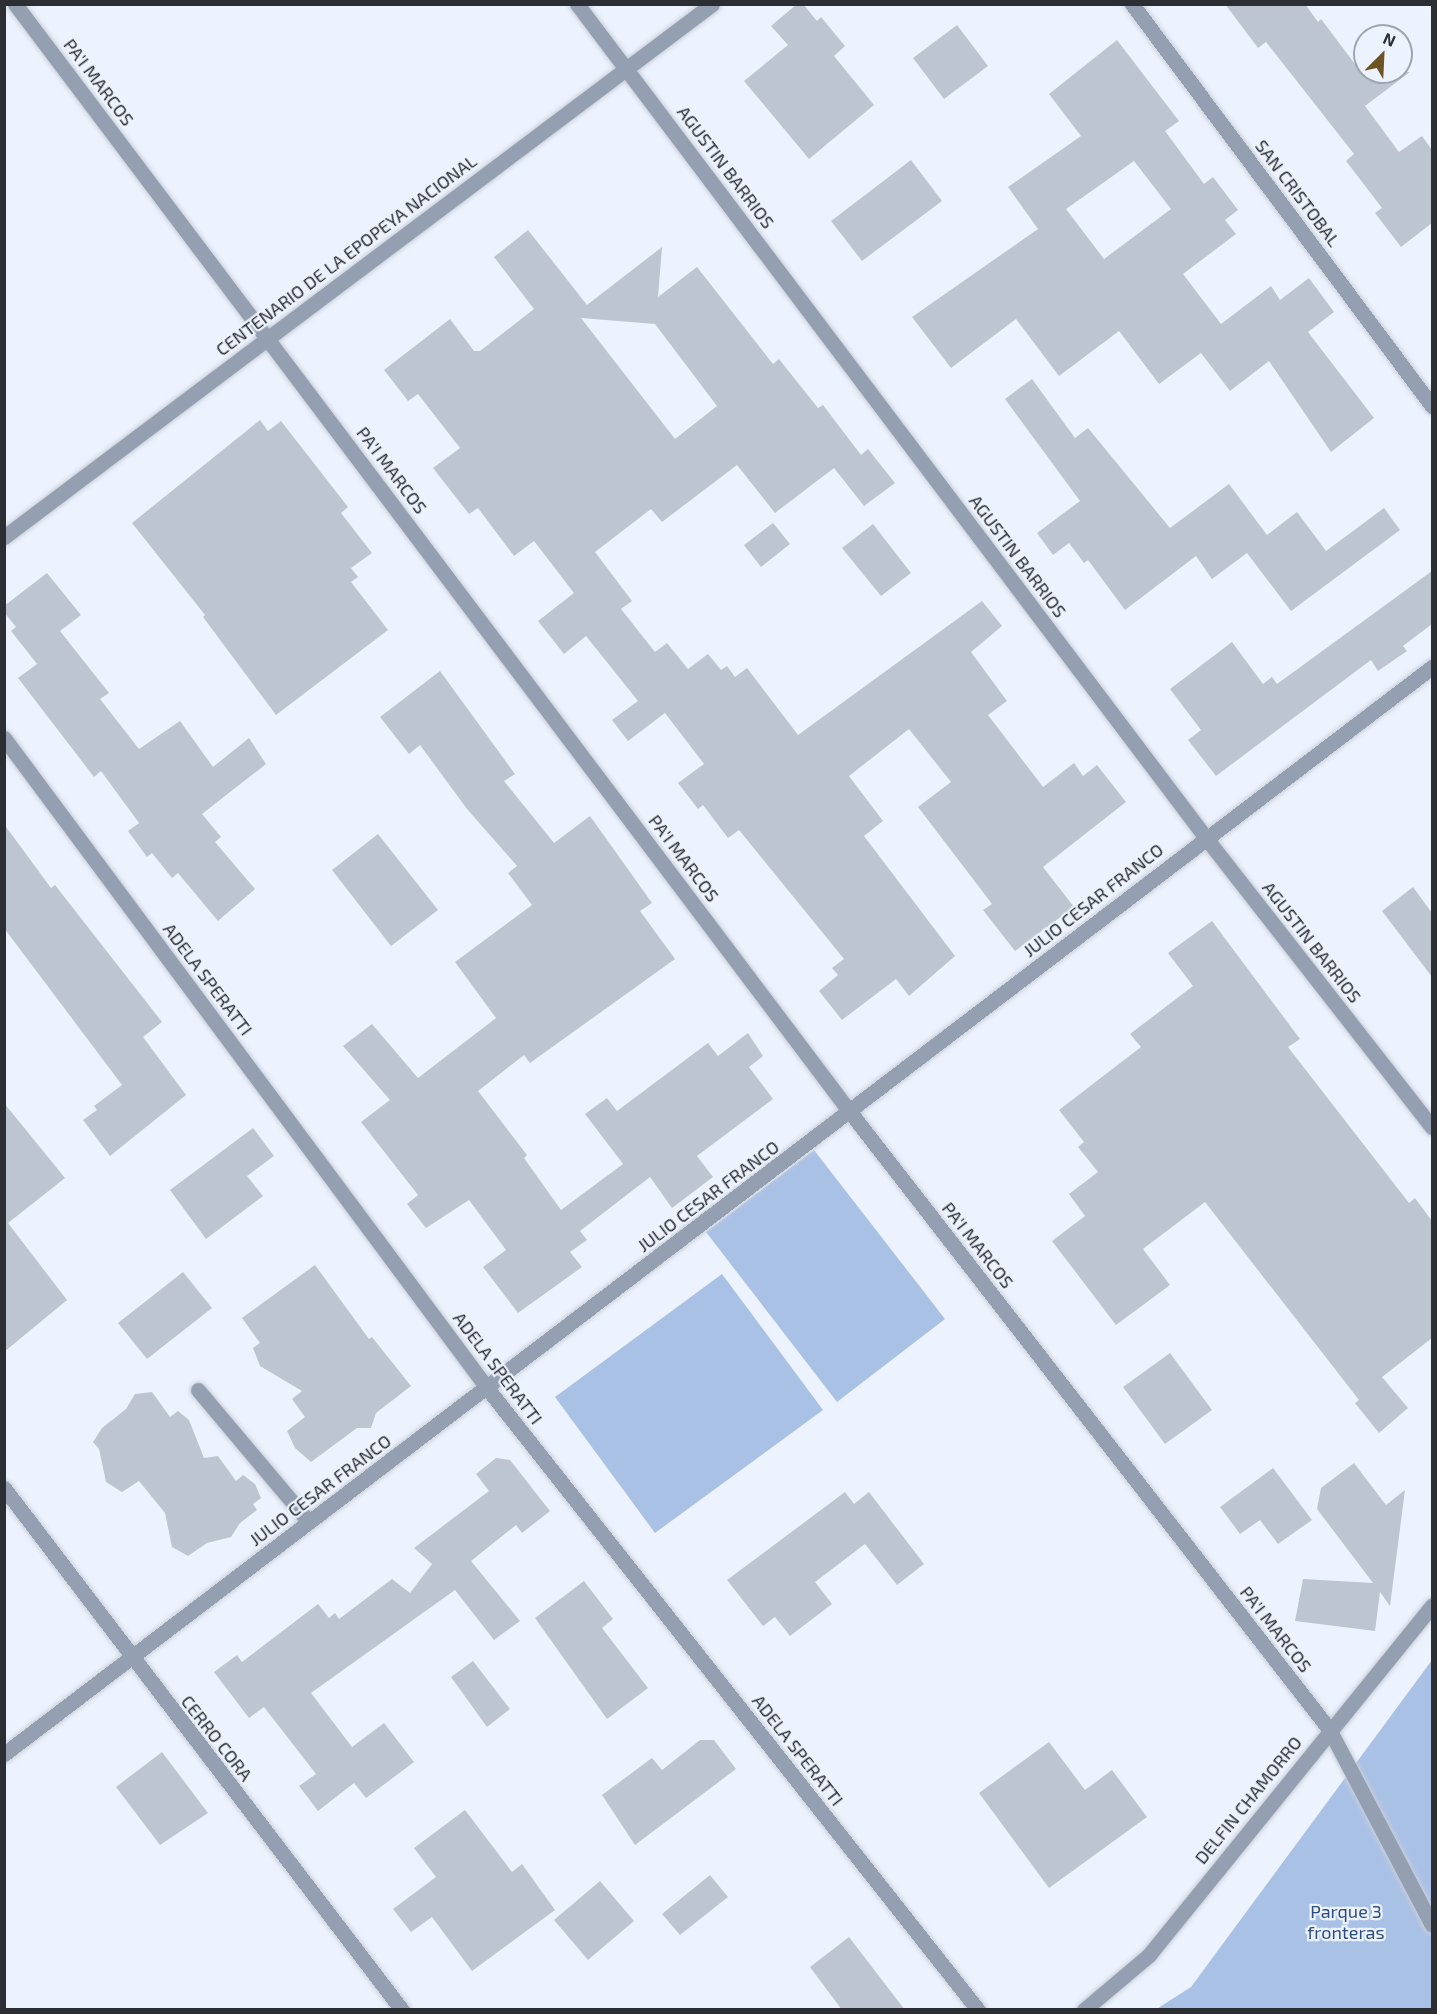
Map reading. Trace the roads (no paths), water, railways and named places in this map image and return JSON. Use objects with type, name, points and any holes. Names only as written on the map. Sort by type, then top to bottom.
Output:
[{"type":"street","name":"PA'I MARCOS","points":[[15,4],[850,1112],[1329,1729],[1432,1925]]},
{"type":"street","name":"AGUSTIN BARRIOS","points":[[577,4],[1206,838],[1432,1126]]},
{"type":"street","name":"CENTENARIO DE LA EPOPEYA NACIONAL","points":[[4,537],[712,4]]},
{"type":"street","name":"SAN CRISTOBAL","points":[[1132,4],[1432,406]]},
{"type":"street","name":"JULIO CESAR FRANCO","points":[[4,1754],[1432,667]]},
{"type":"street","name":"ADELA SPERATTI","points":[[4,738],[487,1388],[978,2010]]},
{"type":"street","points":[[198,1390],[309,1522]]},
{"type":"street","name":"CERRO CORA","points":[[4,1488],[131,1658],[402,2010]]},
{"type":"street","name":"DELFIN CHAMORRO","points":[[1084,2010],[1149,1955],[1329,1729],[1432,1605]]},
{"type":"park label","name":"Parque 3 fronteras","points":[[1346,1922]]}]
